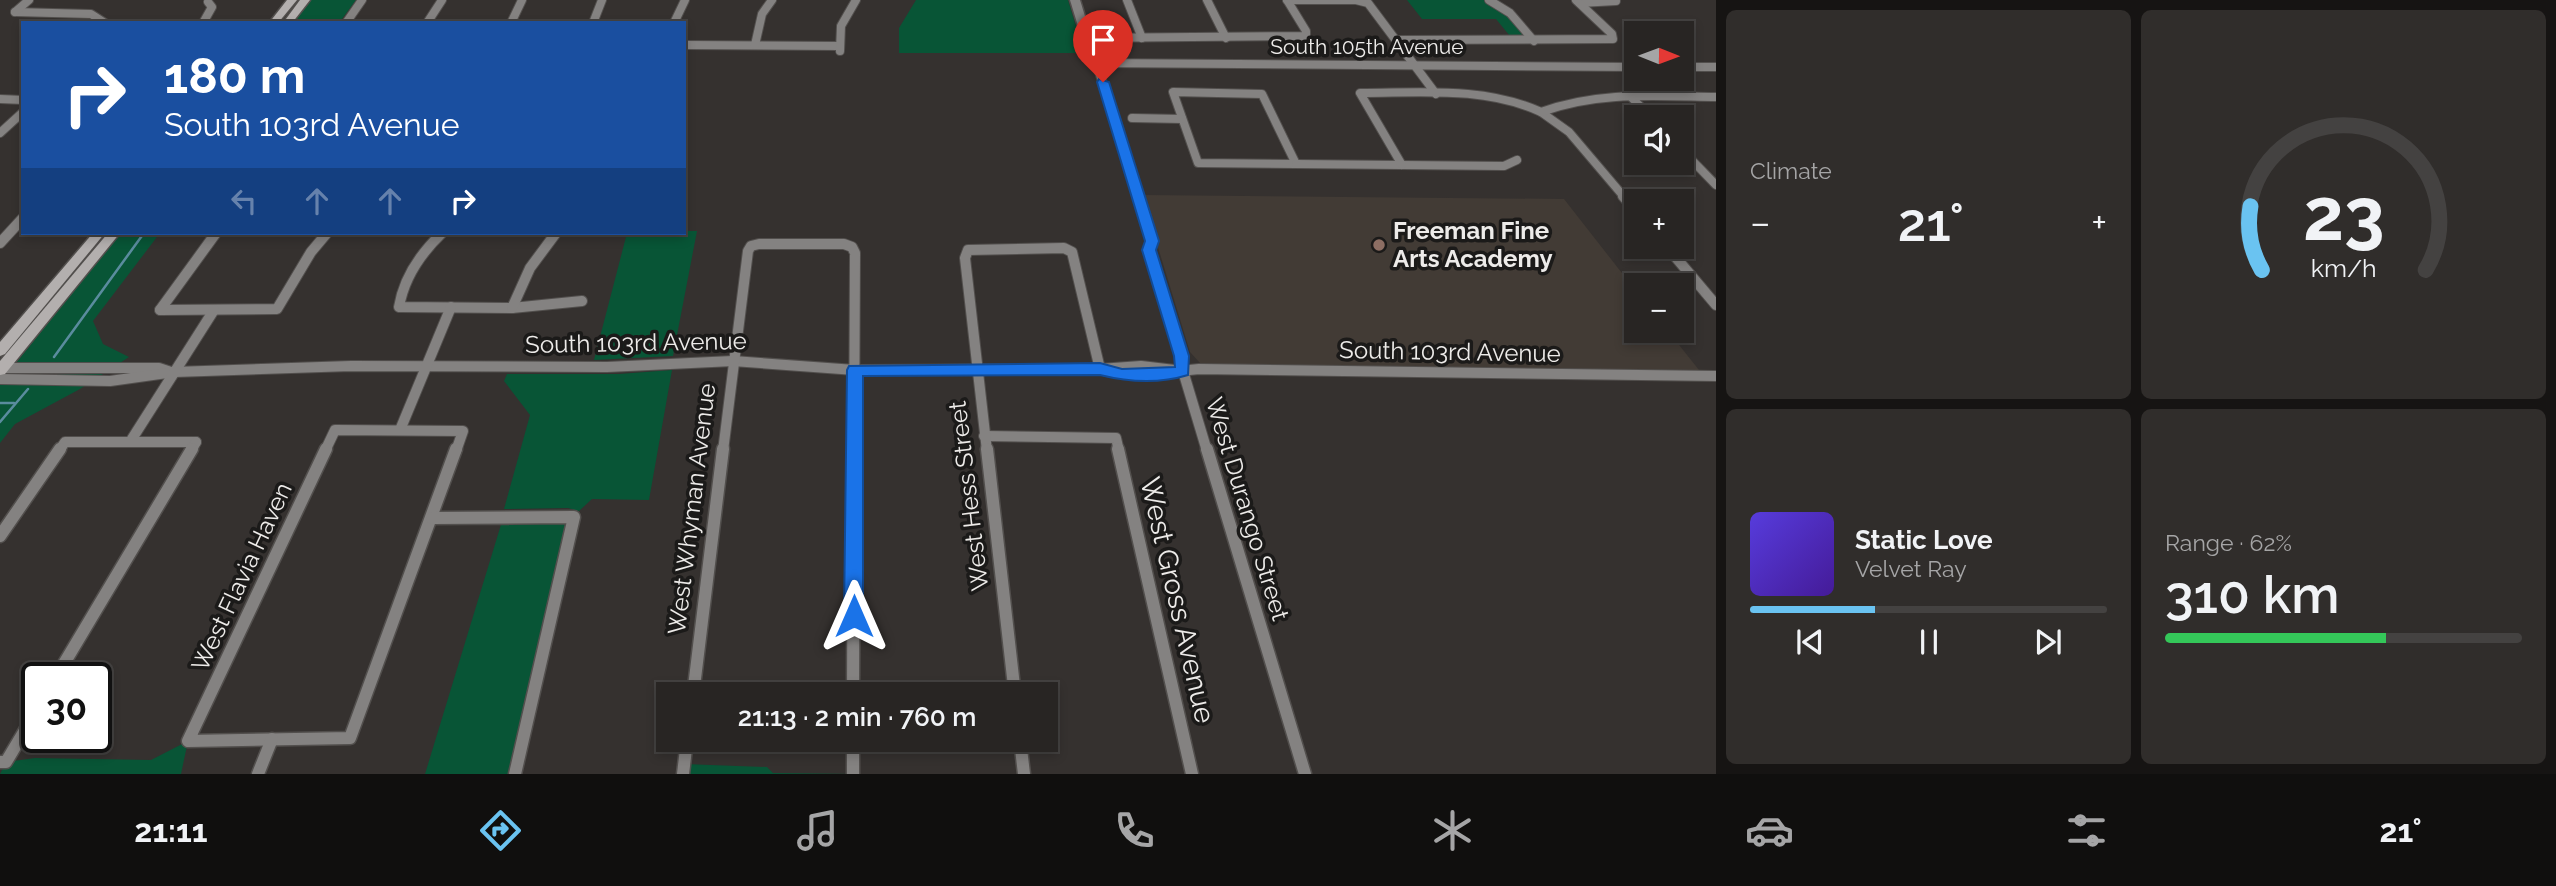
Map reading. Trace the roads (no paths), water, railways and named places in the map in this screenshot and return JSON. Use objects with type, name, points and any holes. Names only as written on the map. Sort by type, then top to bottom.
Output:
[{"type":"main road","points":[[275,21],[292,0]]},
{"type":"main road","points":[[288,21],[305,0]]},
{"type":"main road","points":[[0,351],[97,235]]},
{"type":"main road","points":[[0,372],[112,235]]},
{"type":"street","points":[[29,0],[15,12],[91,14],[102,21]]},
{"type":"street","points":[[347,21],[362,0]]},
{"type":"street","points":[[428,21],[442,0]]},
{"type":"street","points":[[512,21],[522,0]]},
{"type":"street","points":[[594,21],[602,0]]},
{"type":"street","points":[[675,21],[685,0]]},
{"type":"street","points":[[755,45],[762,14],[772,0]]},
{"type":"street","points":[[686,45],[840,48],[841,26],[856,0]]},
{"type":"street","name":"West Durango Street","points":[[1075,0],[1152,241],[1149,250],[1182,356],[1183,371],[1305,774]]},
{"type":"street","points":[[1127,0],[1142,38]]},
{"type":"street","points":[[1207,0],[1226,38]]},
{"type":"street","points":[[1087,38],[1306,36],[1306,31],[1287,0]]},
{"type":"street","points":[[1287,0],[1366,2],[1372,6],[1436,94]]},
{"type":"street","points":[[1489,0],[1506,10],[1534,41]]},
{"type":"street","points":[[1397,40],[1613,39],[1612,34],[1578,1]]},
{"type":"street","points":[[1578,1],[1616,1]]},
{"type":"street","points":[[204,21],[212,7],[208,2]]},
{"type":"street","name":"South 105th Avenue","points":[[1094,57],[1414,65],[1624,66]]},
{"type":"street","points":[[1694,67],[1716,67]]},
{"type":"street","points":[[1296,164],[1262,94],[1173,92],[1198,163],[1296,164],[1504,166],[1517,160]]},
{"type":"street","points":[[1402,165],[1360,93],[1503,98],[1541,112],[1569,132],[1624,197]]},
{"type":"street","points":[[1541,112],[1589,96],[1716,97]]},
{"type":"street","points":[[1630,96],[1639,105]]},
{"type":"street","points":[[0,99],[21,100]]},
{"type":"street","points":[[0,133],[21,114]]},
{"type":"street","points":[[1132,118],[1182,119]]},
{"type":"street","points":[[1694,162],[1716,185]]},
{"type":"street","points":[[0,243],[21,220]]},
{"type":"street","points":[[215,235],[160,310],[277,309],[311,251],[325,235]]},
{"type":"street","points":[[440,235],[421,256],[400,298],[399,307],[512,308],[582,301]]},
{"type":"street","points":[[512,308],[527,269],[538,251],[554,235]]},
{"type":"street","name":"West Whyman Avenue","points":[[695,682],[733,361],[748,251],[751,246],[759,243],[844,244],[852,247],[855,253],[855,370]]},
{"type":"street","name":"West Hess Street","points":[[1012,682],[965,258],[968,250],[1064,248],[1072,252],[1100,369]]},
{"type":"street","points":[[1677,259],[1716,305]]},
{"type":"street","points":[[258,774],[272,739],[350,738],[463,431],[400,430],[451,307]]},
{"type":"street","points":[[130,442],[214,310]]},
{"type":"street","name":"South 103rd Avenue","points":[[0,372],[120,379],[154,377],[174,372],[607,366],[733,361],[855,370],[1100,369],[1122,375],[1167,375],[1183,371],[1716,376]]},
{"type":"street","points":[[853,682],[855,370]]},
{"type":"street","name":"West Flavia Haven","points":[[272,739],[188,741],[335,430],[400,430]]},
{"type":"street","name":"West Gross Avenue","points":[[984,436],[1116,438],[1192,774]]},
{"type":"street","points":[[0,536],[65,442],[196,442],[65,662]]},
{"type":"street","points":[[432,518],[574,517],[515,774]]},
{"type":"street","points":[[3,762],[21,734]]},
{"type":"street","points":[[683,774],[686,752]]},
{"type":"street","points":[[853,752],[853,774]]},
{"type":"street","points":[[1021,752],[1024,774]]},
{"type":"waterway","points":[[54,357],[143,235]]},
{"type":"waterway","points":[[0,422],[28,389]]},
{"type":"waterway","points":[[0,403],[14,403]]},
{"type":"place","name":"Freeman Fine Arts Academy","points":[[1379,245]]}]
